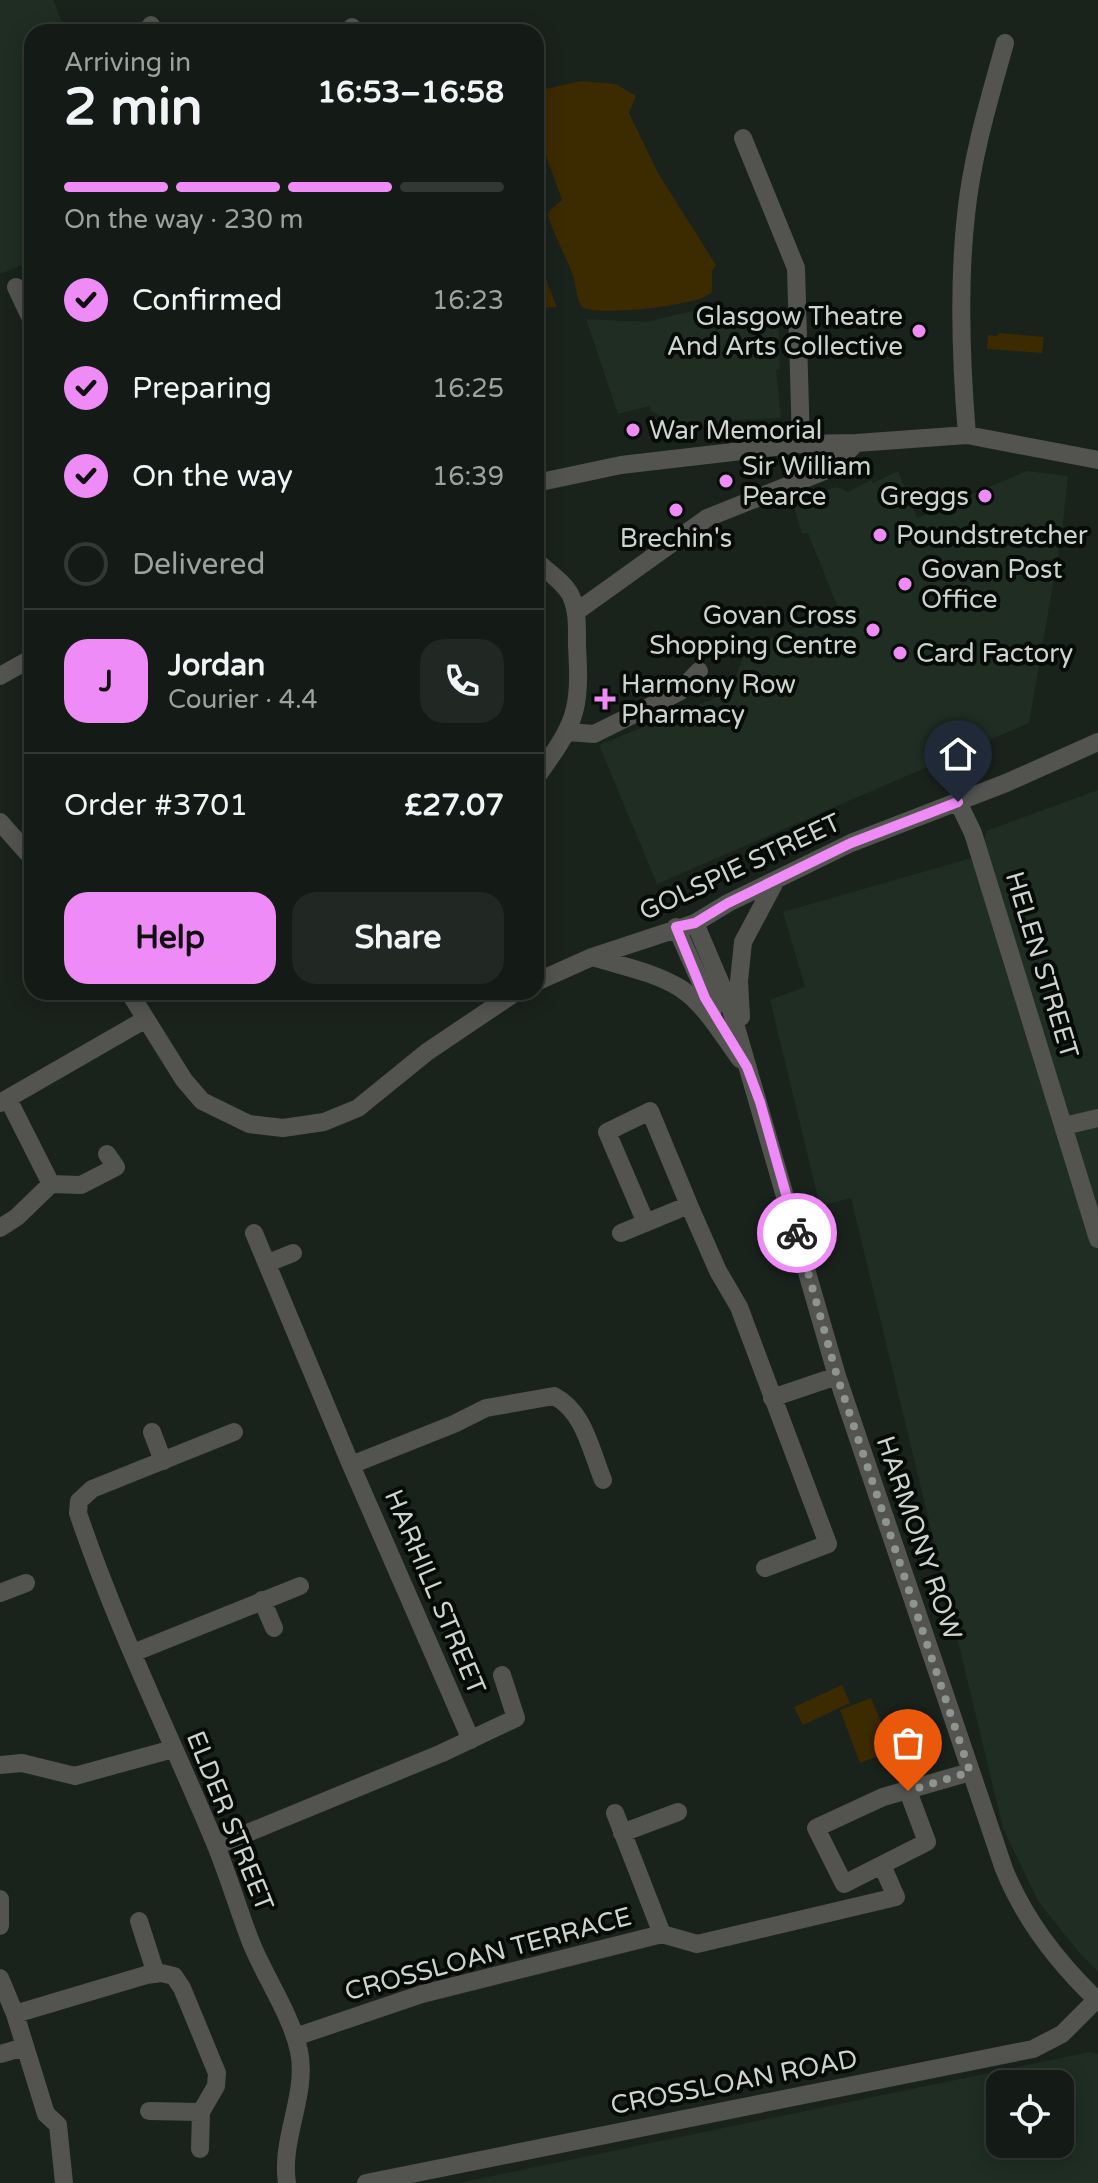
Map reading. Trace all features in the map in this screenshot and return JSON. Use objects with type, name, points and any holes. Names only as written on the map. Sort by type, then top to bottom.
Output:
[{"type":"street","points":[[967,435],[962,304],[966,215],[979,135],[1005,43]]},
{"type":"street","points":[[743,138],[796,268],[801,444]]},
{"type":"street","points":[[16,287],[24,304]]},
{"type":"street","points":[[544,481],[621,465],[801,444],[967,435],[1098,460]]},
{"type":"street","points":[[576,612],[698,524],[832,468],[856,443]]},
{"type":"street","points":[[544,569],[570,594],[576,612],[579,686],[575,715],[568,732],[544,766]]},
{"type":"street","points":[[0,676],[24,662]]},
{"type":"street","points":[[568,732],[594,734],[679,692],[699,671]]},
{"type":"street","name":"GOLSPIE STREET","points":[[544,978],[592,957],[695,923],[851,843],[958,802],[1098,742]]},
{"type":"street","name":"HELEN STREET","points":[[958,802],[973,833],[1098,1239]]},
{"type":"street","points":[[0,822],[24,849]]},
{"type":"street","points":[[0,833],[18,843]]},
{"type":"street","name":"HARMONY ROW","points":[[747,1067],[739,966],[743,942],[776,880]]},
{"type":"street","name":"HARMONY ROW","points":[[695,923],[729,1003],[837,1376],[1004,1869],[1026,1916],[1054,1954],[1097,2000]]},
{"type":"street","name":"HARMONY ROW","points":[[676,927],[705,998],[747,1067]]},
{"type":"street","name":"HARMONY ROW","points":[[592,957],[657,977],[682,989],[747,1067]]},
{"type":"street","points":[[134,1000],[184,1080],[202,1101],[249,1124],[283,1128],[324,1122],[358,1108],[427,1052],[504,1000]]},
{"type":"street","points":[[51,1184],[4,1101],[146,1019]]},
{"type":"street","points":[[646,1223],[607,1132],[650,1111],[718,1271],[739,1307],[828,1544],[765,1568]]},
{"type":"street","points":[[1064,1126],[1098,1118]]},
{"type":"street","points":[[0,1228],[17,1217],[51,1184],[81,1185],[116,1167],[107,1154]]},
{"type":"street","points":[[621,1233],[689,1205]]},
{"type":"street","name":"HARHILL STREET","points":[[254,1233],[471,1740]]},
{"type":"street","points":[[268,1263],[293,1253]]},
{"type":"street","points":[[772,1398],[837,1376]]},
{"type":"street","name":"HARHILL STREET","points":[[351,1465],[486,1408],[554,1396],[564,1401],[576,1415],[603,1480]]},
{"type":"street","points":[[152,1432],[163,1461],[234,1432]]},
{"type":"street","name":"ELDER STREET","points":[[163,1461],[92,1489],[79,1501],[78,1513],[133,1653],[216,1846],[252,1945],[300,2053],[299,2083],[287,2148],[287,2183]]},
{"type":"street","points":[[0,1593],[26,1583]]},
{"type":"street","points":[[133,1653],[300,1586]]},
{"type":"street","points":[[262,1600],[274,1628]]},
{"type":"street","name":"HARHILL STREET","points":[[216,1846],[471,1740],[516,1718],[502,1675]]},
{"type":"street","points":[[0,1765],[22,1763],[75,1776],[173,1749]]},
{"type":"street","points":[[908,1791],[927,1842],[844,1884],[816,1828],[883,1797],[970,1772]]},
{"type":"street","points":[[622,1833],[678,1812]]},
{"type":"street","name":"CROSSLOAN TERRACE","points":[[295,2037],[422,1994],[662,1934],[615,1813]]},
{"type":"street","points":[[662,1934],[702,1943],[896,1897],[882,1865]]},
{"type":"street","points":[[0,1899],[0,1926]]},
{"type":"street","points":[[139,1921],[156,1974]]},
{"type":"street","points":[[15,2014],[156,1974],[174,1976],[182,1988],[217,2073],[216,2086],[201,2112],[200,2149]]},
{"type":"street","points":[[0,1978],[15,2014],[46,2114],[58,2125],[64,2183]]},
{"type":"street","name":"CROSSLOAN ROAD","points":[[366,2183],[1033,2049],[1062,2034],[1097,2000]]},
{"type":"street","points":[[0,2054],[25,2047]]},
{"type":"street","points":[[149,2111],[201,2112]]},
{"type":"shaded area","points":[[0,0],[53,0],[63,24],[24,24],[24,264],[0,274]]},
{"type":"shaded area","points":[[581,81],[616,84],[636,96],[629,113],[658,173],[716,265],[712,271],[712,292],[689,302],[671,305],[609,311],[584,308],[548,215],[562,200],[544,150],[544,89]]},
{"type":"shaded area","points":[[544,272],[546,279],[557,307],[544,308]]},
{"type":"shaded area","points":[[708,307],[731,318],[778,316],[780,369],[776,370],[781,418],[704,421],[704,426],[661,429],[659,415],[651,411],[650,406],[618,414],[586,319],[647,322]]},
{"type":"shaded area","points":[[1000,333],[1044,337],[1042,353],[987,349],[988,335]]},
{"type":"shaded area","points":[[898,471],[917,518],[1027,471],[1068,476],[1062,532],[1029,723],[657,884],[599,745],[730,692],[746,649],[839,610],[808,533],[802,534],[792,501],[837,487],[848,492]]},
{"type":"shaded area","points":[[1098,790],[1098,1971],[1081,1955],[1038,1901],[1003,1828],[851,1198],[820,1206],[770,1000],[805,987],[783,912],[982,855],[986,831]]},
{"type":"shaded area","points":[[842,1685],[850,1703],[803,1725],[794,1707]]},
{"type":"shaded area","points":[[871,1698],[893,1750],[860,1763],[840,1710]]},
{"type":"shaded area","points":[[1090,2052],[1098,2054],[1098,2183],[458,2183],[986,2074],[986,2158],[1074,2158],[1074,2070],[1003,2070]]},
{"type":"way so far","points":[[797,1233],[837,1376],[970,1772],[908,1791]]},
{"type":"place","name":"Glasgow Theatre And Arts Collective","points":[[919,331]]},
{"type":"place","name":"War Memorial","points":[[633,430]]},
{"type":"place","name":"Sir William Pearce","points":[[726,481]]},
{"type":"place","name":"Greggs","points":[[985,496]]},
{"type":"place","name":"Brechin's","points":[[676,510]]},
{"type":"place","name":"Poundstretcher","points":[[880,535]]},
{"type":"place","name":"Govan Post Office","points":[[905,584]]},
{"type":"place","name":"Govan Cross Shopping Centre","points":[[873,630]]},
{"type":"place","name":"Card Factory","points":[[900,653]]},
{"type":"place","name":"Harmony Row Pharmacy","points":[[605,699]]},
{"type":"route","points":[[797,1233],[747,1067],[705,998],[676,927],[695,923],[728,903],[851,843],[958,802]]}]
